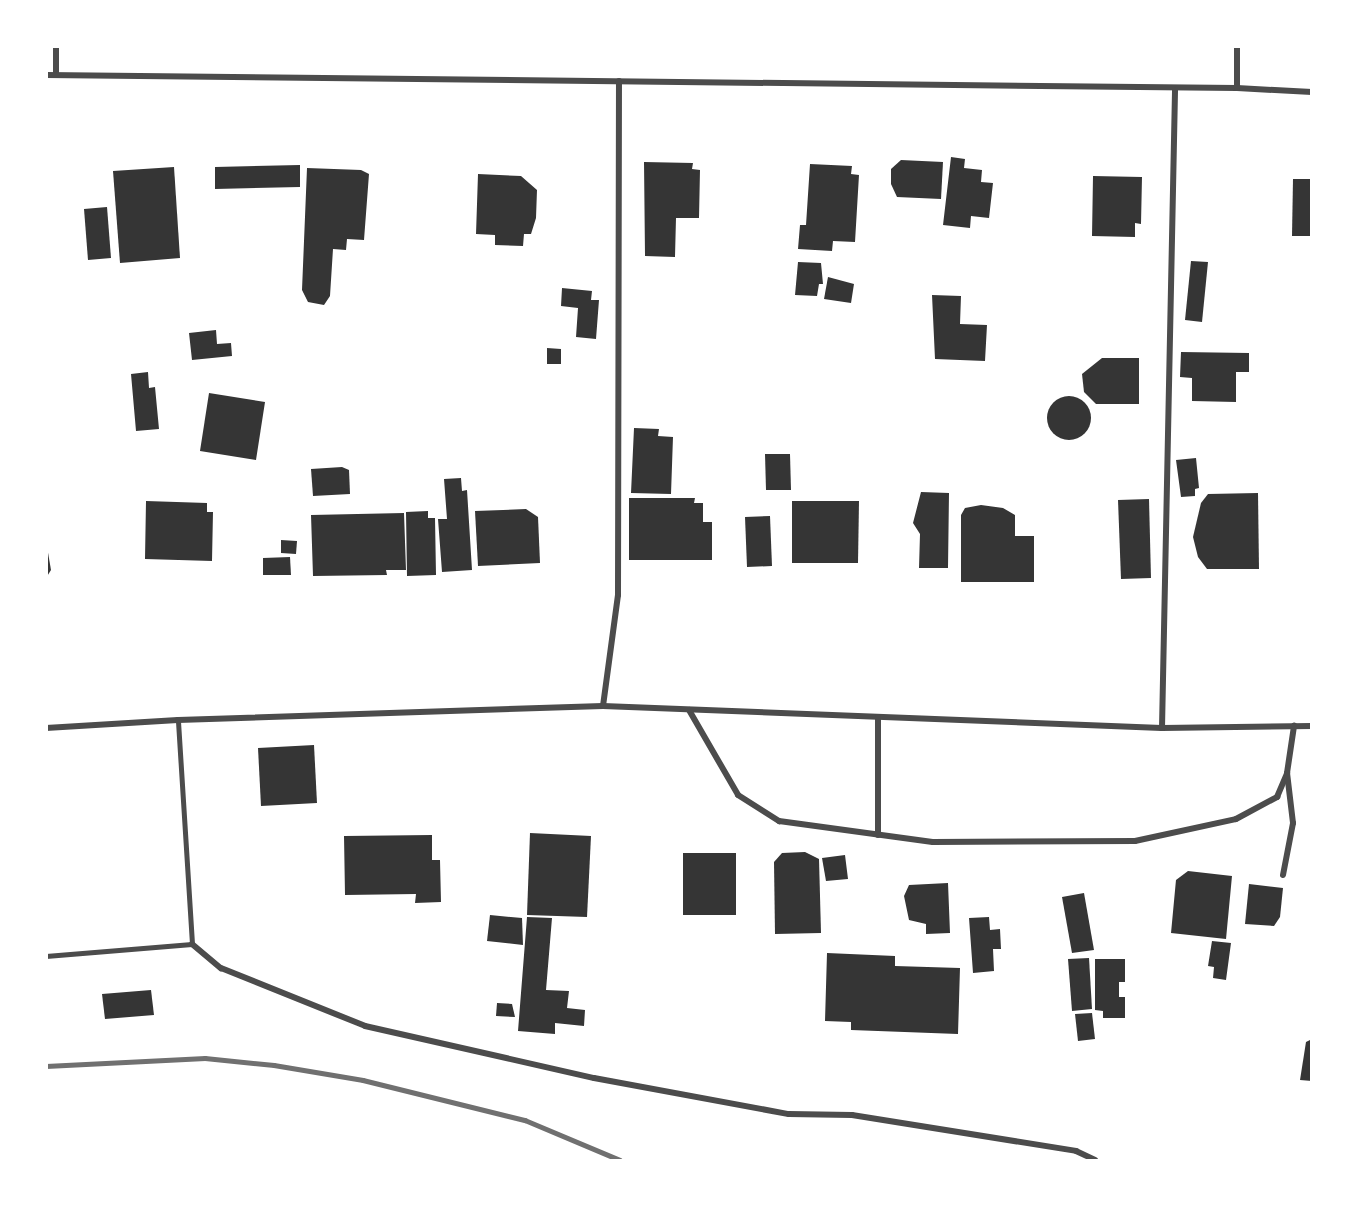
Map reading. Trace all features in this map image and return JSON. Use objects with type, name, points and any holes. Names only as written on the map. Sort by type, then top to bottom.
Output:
[{"type":"street","points":[[56,46],[56,75]]},
{"type":"street","points":[[1237,46],[1237,88]]},
{"type":"street","points":[[46,75],[1175,90],[1237,88],[1311,92]]},
{"type":"street","points":[[603,706],[618,595],[619,81]]},
{"type":"street","points":[[1162,728],[1175,90]]},
{"type":"street","points":[[46,728],[178,720],[603,706],[1162,728],[1311,726]]},
{"type":"street","points":[[689,710],[738,795],[779,821],[933,842],[1135,841],[1236,819],[1277,796],[1287,773],[1294,726]]},
{"type":"street","points":[[878,717],[878,834]]},
{"type":"street","points":[[1283,875],[1293,823],[1287,773]]},
{"type":"street","points":[[192,944],[221,968],[364,1026],[663,1091],[789,1114],[852,1115],[1064,1149],[1095,1161]]},
{"type":"lane","points":[[46,956],[192,944],[178,720]]},
{"type":"building","points":[[951,157],[965,159],[964,168],[982,170],[981,182],[993,183],[989,218],[971,216],[970,228],[943,225]]},
{"type":"building","points":[[901,160],[943,162],[941,199],[897,197],[891,184],[891,169]]},
{"type":"building","points":[[644,162],[693,163],[692,169],[700,170],[699,218],[676,218],[675,257],[645,256]]},
{"type":"building","points":[[810,164],[852,166],[851,174],[859,175],[855,242],[833,241],[832,251],[798,249],[800,225],[806,225]]},
{"type":"building","points":[[300,165],[300,187],[215,189],[215,167]]},
{"type":"building","points":[[174,167],[180,258],[120,263],[113,171]]},
{"type":"building","points":[[307,168],[361,170],[369,174],[364,240],[347,239],[346,250],[333,249],[330,296],[324,305],[308,302],[302,290]]},
{"type":"building","points":[[478,174],[521,176],[537,190],[536,218],[531,234],[524,234],[523,246],[495,245],[495,235],[476,234]]},
{"type":"building","points":[[1093,176],[1142,177],[1141,224],[1135,223],[1135,237],[1092,236]]},
{"type":"building","points":[[1293,179],[1312,179],[1312,236],[1292,236]]},
{"type":"building","points":[[107,207],[111,258],[88,260],[84,209]]},
{"type":"building","points":[[1191,261],[1208,262],[1202,322],[1185,320]]},
{"type":"building","points":[[798,262],[821,263],[823,284],[819,284],[817,296],[795,295]]},
{"type":"building","points":[[828,277],[854,284],[851,303],[824,299]]},
{"type":"building","points":[[562,288],[592,291],[591,300],[599,300],[596,339],[576,337],[578,308],[561,306]]},
{"type":"building","points":[[932,295],[961,296],[960,324],[987,325],[985,361],[935,359]]},
{"type":"building","points":[[216,330],[217,344],[231,343],[232,356],[192,360],[189,333]]},
{"type":"building","points":[[547,348],[561,349],[561,364],[547,364]]},
{"type":"building","points":[[1181,352],[1249,353],[1249,372],[1236,372],[1236,402],[1192,401],[1192,378],[1180,377]]},
{"type":"building","points":[[1102,358],[1139,358],[1139,404],[1096,404],[1084,392],[1082,374]]},
{"type":"building","points":[[148,372],[149,388],[155,387],[159,429],[136,431],[131,374]]},
{"type":"building","points":[[209,393],[265,402],[256,460],[200,451]]},
{"type":"building","points":[[1069,396],[1085,402],[1091,418],[1085,434],[1069,440],[1053,434],[1047,418],[1053,402]]},
{"type":"building","points":[[634,428],[659,429],[658,436],[673,437],[671,494],[631,493]]},
{"type":"building","points":[[765,454],[790,454],[791,490],[766,490]]},
{"type":"building","points":[[1196,458],[1199,488],[1195,489],[1195,496],[1181,497],[1176,460]]},
{"type":"building","points":[[342,467],[349,470],[350,494],[313,496],[311,469]]},
{"type":"building","points":[[461,478],[462,491],[467,490],[472,570],[442,572],[438,519],[447,519],[444,479]]},
{"type":"building","points":[[921,492],[949,493],[948,568],[919,568],[920,534],[913,523]]},
{"type":"building","points":[[1258,493],[1259,569],[1207,569],[1198,557],[1193,537],[1201,503],[1208,494]]},
{"type":"building","points":[[629,498],[695,498],[694,503],[703,503],[703,522],[712,522],[712,560],[629,560]]},
{"type":"building","points":[[1149,499],[1151,578],[1121,579],[1118,500]]},
{"type":"building","points":[[146,501],[207,503],[207,512],[213,512],[212,561],[145,559]]},
{"type":"building","points":[[792,501],[859,501],[858,563],[792,563]]},
{"type":"building","points":[[981,505],[1003,508],[1015,515],[1015,536],[1034,536],[1034,582],[961,582],[961,515],[965,508]]},
{"type":"building","points":[[526,509],[538,517],[540,563],[478,566],[475,511]]},
{"type":"building","points":[[428,511],[428,518],[435,518],[436,575],[407,576],[406,512]]},
{"type":"building","points":[[404,513],[406,570],[386,570],[387,575],[313,576],[311,515]]},
{"type":"building","points":[[770,516],[772,566],[747,567],[745,517]]},
{"type":"building","points":[[281,540],[297,541],[296,554],[281,553]]},
{"type":"building","points":[[46,541],[51,570],[46,578]]},
{"type":"building","points":[[290,557],[291,575],[263,575],[263,558]]},
{"type":"building","points":[[314,745],[317,803],[261,806],[258,748]]},
{"type":"building","points":[[530,833],[591,836],[587,917],[527,915]]},
{"type":"building","points":[[432,835],[432,860],[440,860],[441,902],[415,903],[416,894],[345,895],[344,836]]},
{"type":"building","points":[[805,852],[819,859],[821,933],[775,934],[774,862],[782,853]]},
{"type":"building","points":[[683,853],[736,853],[736,915],[683,915]]},
{"type":"building","points":[[845,855],[848,879],[826,881],[822,858]]},
{"type":"building","points":[[1188,871],[1232,876],[1226,939],[1171,933],[1176,880]]},
{"type":"building","points":[[948,883],[950,933],[926,934],[926,924],[909,920],[904,896],[909,885]]},
{"type":"building","points":[[1249,884],[1283,888],[1280,917],[1274,926],[1245,924]]},
{"type":"building","points":[[1084,893],[1094,950],[1072,953],[1062,897]]},
{"type":"building","points":[[490,915],[522,918],[523,945],[487,941]]},
{"type":"building","points":[[527,917],[552,918],[546,990],[569,991],[567,1008],[585,1010],[584,1026],[555,1023],[555,1034],[518,1031]]},
{"type":"building","points":[[989,917],[990,930],[1000,929],[1001,949],[993,949],[994,971],[973,973],[969,918]]},
{"type":"building","points":[[1212,941],[1231,943],[1226,980],[1213,978],[1214,967],[1208,966]]},
{"type":"building","points":[[827,953],[895,956],[895,966],[960,968],[958,1034],[851,1030],[851,1022],[825,1021]]},
{"type":"building","points":[[1089,958],[1092,1009],[1072,1011],[1068,959]]},
{"type":"building","points":[[1095,959],[1125,959],[1125,982],[1119,982],[1119,997],[1125,997],[1125,1018],[1103,1018],[1103,1011],[1095,1010]]},
{"type":"building","points":[[151,990],[154,1015],[105,1019],[102,994]]},
{"type":"building","points":[[497,1003],[512,1004],[515,1017],[496,1016]]},
{"type":"building","points":[[1092,1013],[1095,1039],[1078,1041],[1075,1014]]},
{"type":"building","points":[[1312,1039],[1312,1081],[1300,1080],[1306,1042]]},
{"type":"railway","points":[[46,1066],[205,1058],[274,1065],[363,1080],[525,1120],[620,1160]]}]
